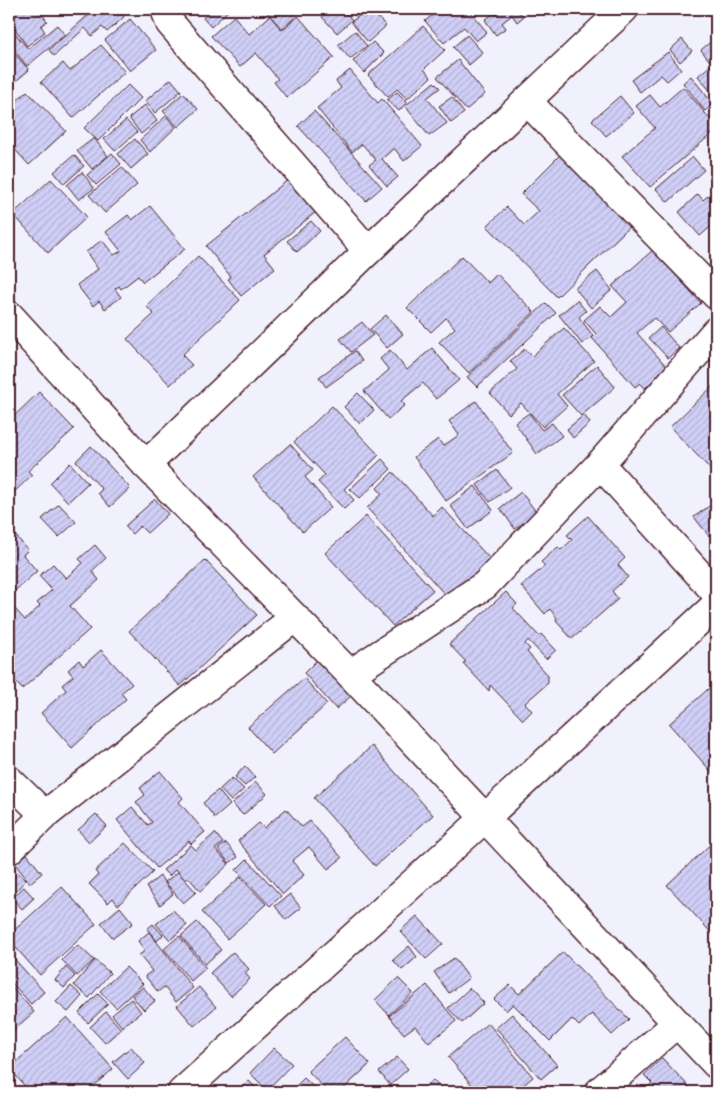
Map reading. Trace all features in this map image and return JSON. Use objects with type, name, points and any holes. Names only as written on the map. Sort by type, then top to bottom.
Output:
[{"type":"street","points":[[146,465],[368,251],[624,9]]},
{"type":"street","points":[[173,14],[368,251]]},
{"type":"street","points":[[527,101],[716,295]]},
{"type":"street","points":[[9,315],[146,465],[350,674],[716,1064]]},
{"type":"street","points":[[350,674],[485,585],[600,464],[716,331]]},
{"type":"street","points":[[600,464],[716,594]]},
{"type":"street","points":[[182,1092],[485,818],[716,605]]},
{"type":"street","points":[[9,850],[45,815],[294,618]]},
{"type":"street","points":[[9,780],[45,815]]},
{"type":"street","points":[[599,1092],[677,1023]]},
{"type":"building","points":[[9,9],[48,9],[42,14],[47,21],[41,26],[45,32],[27,46],[15,29],[9,34]]},
{"type":"building","points":[[95,9],[116,9],[124,17],[107,32],[102,27],[92,36],[85,28],[54,56],[49,50]]},
{"type":"building","points":[[213,9],[230,9],[211,27],[203,18]]},
{"type":"building","points":[[264,9],[288,9],[295,17],[282,29]]},
{"type":"building","points":[[332,9],[343,9],[352,20],[337,33],[322,17]]},
{"type":"building","points":[[367,9],[370,9],[386,26],[368,42],[351,22]]},
{"type":"building","points":[[372,9],[388,9],[378,17]]},
{"type":"building","points":[[440,9],[476,9],[471,13],[487,32],[476,41],[464,27],[444,43],[425,21]]},
{"type":"building","points":[[503,9],[517,9],[523,17],[517,22],[512,15],[502,23],[506,28],[496,35],[485,20]]},
{"type":"building","points":[[234,16],[249,34],[270,16],[282,30],[298,16],[334,57],[287,98],[274,82],[278,79],[256,53],[240,67],[211,36]]},
{"type":"building","points":[[130,19],[156,50],[130,71],[105,40]]},
{"type":"building","points":[[57,25],[65,35],[27,66],[9,44],[9,38],[15,33],[28,49]]},
{"type":"building","points":[[423,26],[445,50],[424,69],[431,77],[407,99],[397,89],[388,97],[368,75]]},
{"type":"building","points":[[355,31],[367,46],[350,59],[338,45]]},
{"type":"building","points":[[467,35],[483,53],[469,65],[453,47]]},
{"type":"building","points":[[715,38],[716,98],[698,76],[712,64],[701,50]]},
{"type":"building","points":[[682,39],[692,51],[680,62],[670,50]]},
{"type":"building","points":[[373,42],[384,53],[364,73],[353,61]]},
{"type":"building","points":[[101,45],[125,72],[73,118],[41,82],[63,63],[70,71]]},
{"type":"building","points":[[9,47],[29,70],[9,87]]},
{"type":"building","points":[[668,52],[681,69],[667,81],[661,75],[640,92],[631,80]]},
{"type":"building","points":[[458,60],[485,94],[466,110],[437,77]]},
{"type":"building","points":[[350,70],[378,103],[382,99],[422,146],[404,161],[394,148],[382,159],[398,177],[387,186],[369,165],[376,160],[362,144],[352,152],[317,108],[341,88],[336,81]]},
{"type":"building","points":[[691,76],[713,104],[705,111],[683,83]]},
{"type":"building","points":[[171,79],[181,91],[155,113],[145,101]]},
{"type":"building","points":[[434,82],[440,88],[427,98],[447,123],[429,136],[405,106]]},
{"type":"building","points":[[128,85],[141,98],[98,141],[84,128]]},
{"type":"building","points":[[683,87],[716,126],[716,130],[650,187],[622,156],[655,128],[636,106],[650,95],[660,107]]},
{"type":"building","points":[[27,91],[66,131],[29,165],[9,143],[9,108]]},
{"type":"building","points":[[397,92],[407,102],[399,111],[387,100]]},
{"type":"building","points":[[183,93],[198,109],[178,127],[163,111]]},
{"type":"building","points":[[620,96],[634,113],[606,136],[592,120]]},
{"type":"building","points":[[452,97],[464,113],[451,123],[439,106]]},
{"type":"building","points":[[145,105],[157,121],[141,134],[129,118]]},
{"type":"building","points":[[314,111],[382,187],[366,201],[298,126]]},
{"type":"building","points":[[166,116],[176,127],[150,152],[140,140]]},
{"type":"building","points":[[126,120],[137,132],[115,151],[104,139]]},
{"type":"building","points":[[94,138],[108,156],[92,169],[77,151]]},
{"type":"building","points":[[135,139],[148,154],[131,169],[118,154]]},
{"type":"building","points":[[112,153],[121,164],[96,185],[87,175]]},
{"type":"building","points":[[561,154],[630,226],[557,297],[487,226],[507,207],[524,225],[539,211],[521,194]]},
{"type":"building","points":[[74,155],[84,166],[64,184],[54,172]]},
{"type":"building","points":[[693,157],[704,170],[668,202],[656,189]]},
{"type":"building","points":[[122,167],[137,185],[105,213],[89,195]]},
{"type":"building","points":[[82,172],[94,188],[79,200],[67,185]]},
{"type":"building","points":[[51,179],[87,217],[48,253],[13,214]]},
{"type":"building","points":[[289,179],[316,212],[264,254],[275,268],[241,296],[228,279],[231,277],[206,246]]},
{"type":"building","points":[[716,189],[716,222],[700,236],[679,212],[698,194],[703,200]]},
{"type":"building","points":[[150,206],[185,249],[143,282],[138,276],[121,289],[119,286],[115,289],[121,297],[105,309],[99,301],[93,306],[77,285],[98,269],[86,252],[102,240],[114,255],[121,251],[106,232],[128,215],[132,220]]},
{"type":"building","points":[[311,221],[320,231],[297,252],[287,241]]},
{"type":"building","points":[[653,250],[701,303],[668,332],[654,318],[637,333],[668,368],[645,388],[640,383],[635,387],[592,338],[596,334],[584,320],[600,306],[611,317],[627,302],[612,286]]},
{"type":"building","points":[[198,256],[240,300],[182,355],[192,365],[170,385],[127,339],[154,314],[146,306]]},
{"type":"building","points":[[462,256],[488,283],[497,274],[534,312],[469,373],[439,342],[455,328],[446,318],[431,332],[407,308]]},
{"type":"building","points":[[597,271],[612,290],[591,308],[575,288]]},
{"type":"building","points":[[577,300],[586,311],[579,317],[593,336],[582,344],[559,315]]},
{"type":"building","points":[[546,303],[556,313],[477,387],[467,377]]},
{"type":"building","points":[[386,315],[403,334],[387,348],[370,329]]},
{"type":"building","points":[[362,322],[373,335],[351,352],[340,339]]},
{"type":"building","points":[[661,327],[679,348],[668,358],[649,338]]},
{"type":"building","points":[[564,328],[594,361],[557,394],[567,406],[543,427],[521,403],[509,414],[490,393],[517,369],[510,361],[525,349],[532,356]]},
{"type":"building","points":[[432,348],[459,380],[436,399],[423,383],[401,401],[405,405],[388,419],[364,391],[389,370],[380,359],[390,350],[407,370]]},
{"type":"building","points":[[355,351],[362,361],[326,387],[319,377]]},
{"type":"building","points":[[597,365],[615,387],[581,416],[562,395]]},
{"type":"building","points":[[716,383],[716,475],[670,427]]},
{"type":"building","points":[[39,392],[74,429],[28,471],[32,475],[9,497],[9,421]]},
{"type":"building","points":[[358,393],[374,410],[360,424],[344,407]]},
{"type":"building","points":[[476,401],[513,453],[446,501],[414,457],[438,439],[443,446],[459,435],[449,421]]},
{"type":"building","points":[[332,406],[379,455],[344,489],[354,500],[344,509],[318,482],[325,475],[294,442]]},
{"type":"building","points":[[529,413],[542,430],[552,423],[562,436],[537,454],[515,423]]},
{"type":"building","points":[[584,415],[590,423],[573,438],[567,429]]},
{"type":"building","points":[[290,444],[313,470],[305,477],[331,507],[303,532],[253,477]]},
{"type":"building","points":[[91,446],[130,488],[110,507],[98,493],[102,489],[76,461]]},
{"type":"building","points":[[382,459],[391,469],[360,498],[350,489]]},
{"type":"building","points":[[70,463],[88,483],[68,502],[50,483]]},
{"type":"building","points":[[497,470],[510,487],[490,502],[477,485]]},
{"type":"building","points":[[393,472],[433,516],[442,507],[491,560],[448,598],[367,508],[382,494],[377,488]]},
{"type":"building","points":[[475,486],[493,510],[468,529],[450,505]]},
{"type":"building","points":[[521,492],[537,513],[515,529],[500,508]]},
{"type":"building","points":[[155,499],[168,514],[147,533],[140,526],[132,534],[125,526]]},
{"type":"building","points":[[59,504],[76,522],[59,537],[42,519]]},
{"type":"building","points":[[712,504],[716,510],[716,530],[709,536],[694,517]]},
{"type":"building","points":[[366,516],[433,590],[393,626],[325,553]]},
{"type":"building","points":[[588,516],[625,558],[618,565],[628,577],[612,591],[618,599],[572,639],[556,621],[557,618],[550,609],[545,614],[521,586],[545,566],[541,562],[558,547],[561,550],[572,540],[567,535]]},
{"type":"building","points":[[9,528],[28,550],[23,555],[37,571],[9,596]]},
{"type":"building","points":[[95,545],[106,558],[92,571],[99,580],[70,606],[90,629],[22,689],[9,674],[9,630],[12,627],[9,624],[9,615],[15,609],[25,620],[40,606],[37,603],[52,590],[39,576],[53,564],[66,578],[83,563],[79,559]]},
{"type":"building","points":[[205,560],[257,615],[180,686],[129,631]]},
{"type":"building","points":[[506,592],[517,604],[513,608],[539,636],[541,634],[556,650],[546,659],[528,640],[525,644],[530,649],[527,652],[548,675],[548,683],[525,703],[532,711],[523,720],[490,685],[489,691],[463,663],[466,662],[449,644]]},
{"type":"building","points":[[101,650],[132,684],[121,693],[126,699],[72,748],[41,713],[66,690],[62,685],[73,676],[68,670],[79,660],[83,666]]},
{"type":"building","points":[[318,659],[351,696],[336,709],[304,673]]},
{"type":"building","points":[[304,678],[327,704],[272,754],[248,727]]},
{"type":"building","points":[[716,682],[716,777],[669,724]]},
{"type":"building","points":[[372,746],[433,815],[375,866],[314,798]]},
{"type":"building","points":[[245,766],[255,777],[245,786],[235,777]]},
{"type":"building","points":[[160,771],[183,798],[179,802],[205,832],[191,844],[189,841],[157,868],[117,820],[132,807],[148,825],[152,822],[136,802],[145,795],[140,788]]},
{"type":"building","points":[[232,778],[244,789],[231,801],[220,789]]},
{"type":"building","points":[[256,782],[267,794],[243,815],[232,804]]},
{"type":"building","points":[[218,790],[230,805],[215,818],[203,803]]},
{"type":"building","points":[[286,809],[302,827],[310,821],[342,858],[328,869],[309,847],[292,861],[304,875],[283,894],[238,841],[259,823],[264,828]]},
{"type":"building","points":[[96,814],[107,826],[89,842],[78,830]]},
{"type":"building","points":[[215,833],[223,843],[215,849],[229,864],[200,891],[189,878],[185,880],[176,869],[169,876],[163,870],[191,845],[196,850]]},
{"type":"building","points":[[716,839],[716,938],[667,885]]},
{"type":"building","points":[[125,843],[153,872],[118,905],[113,898],[108,903],[89,884],[98,875],[95,871]]},
{"type":"building","points":[[226,843],[238,857],[229,863],[218,849]]},
{"type":"building","points":[[27,854],[42,873],[30,883],[15,864]]},
{"type":"building","points":[[247,859],[281,896],[270,906],[236,870]]},
{"type":"building","points":[[15,870],[26,880],[9,898],[9,876]]},
{"type":"building","points":[[178,872],[196,892],[183,903],[165,882]]},
{"type":"building","points":[[160,876],[173,894],[160,905],[146,887]]},
{"type":"building","points":[[240,877],[266,904],[227,939],[202,912]]},
{"type":"building","points":[[24,887],[34,898],[22,909],[12,898]]},
{"type":"building","points":[[62,887],[96,924],[40,975],[9,940],[9,935]]},
{"type":"building","points":[[290,894],[301,908],[286,920],[275,906]]},
{"type":"building","points":[[120,907],[133,923],[113,938],[101,923]]},
{"type":"building","points":[[173,910],[187,925],[170,940],[156,924]]},
{"type":"building","points":[[417,916],[443,944],[426,959],[400,931]]},
{"type":"building","points":[[197,922],[221,950],[205,964],[181,936]]},
{"type":"building","points":[[153,924],[163,935],[157,941],[147,929]]},
{"type":"building","points":[[149,932],[193,988],[176,1002],[164,987],[158,992],[145,976],[152,971],[139,955],[145,951],[138,941]]},
{"type":"building","points":[[179,936],[206,968],[191,981],[164,949]]},
{"type":"building","points":[[78,945],[94,960],[77,976],[62,960]]},
{"type":"building","points":[[409,946],[417,957],[402,970],[393,960]]},
{"type":"building","points":[[233,952],[249,969],[245,973],[250,979],[231,996],[210,973]]},
{"type":"building","points":[[563,952],[629,1019],[612,1035],[592,1014],[579,1026],[572,1019],[550,1041],[513,1004],[506,1011],[494,999],[510,985],[519,994]]},
{"type":"building","points":[[9,953],[44,992],[31,1004],[9,980]]},
{"type":"building","points":[[454,958],[469,978],[449,993],[434,972]]},
{"type":"building","points":[[95,960],[110,973],[89,998],[74,985]]},
{"type":"building","points":[[66,967],[75,976],[64,988],[55,980]]},
{"type":"building","points":[[126,967],[143,984],[116,1008],[100,991]]},
{"type":"building","points":[[398,978],[413,993],[389,1015],[375,1000]]},
{"type":"building","points":[[9,983],[34,1012],[9,1034]]},
{"type":"building","points":[[427,985],[456,1021],[429,1043],[415,1026],[404,1034],[389,1016]]},
{"type":"building","points":[[71,986],[82,996],[68,1012],[56,1002]]},
{"type":"building","points":[[143,987],[155,1001],[144,1010],[132,996]]},
{"type":"building","points":[[199,987],[216,1007],[194,1026],[177,1006]]},
{"type":"building","points":[[470,988],[484,1003],[462,1023],[448,1008]]},
{"type":"building","points":[[98,994],[108,1004],[88,1023],[79,1013]]},
{"type":"building","points":[[131,999],[141,1012],[122,1027],[112,1015]]},
{"type":"building","points":[[106,1012],[121,1029],[105,1043],[90,1027]]},
{"type":"building","points":[[512,1014],[557,1065],[541,1079],[496,1028]]},
{"type":"building","points":[[67,1017],[113,1069],[87,1092],[30,1092],[9,1068]]},
{"type":"building","points":[[488,1023],[533,1077],[515,1092],[478,1092],[448,1057]]},
{"type":"building","points":[[345,1037],[370,1064],[340,1092],[328,1092],[308,1071]]},
{"type":"building","points":[[131,1047],[145,1063],[128,1079],[113,1062]]},
{"type":"building","points":[[274,1048],[292,1064],[267,1090],[250,1073]]},
{"type":"building","points":[[397,1057],[408,1069],[390,1085],[379,1072]]},
{"type":"building","points":[[662,1058],[694,1092],[642,1092],[652,1083],[644,1075]]},
{"type":"building","points":[[304,1078],[319,1092],[290,1092]]},
{"type":"building","points":[[433,1080],[444,1092],[419,1092]]},
{"type":"building","points":[[249,1081],[260,1092],[237,1092]]}]
